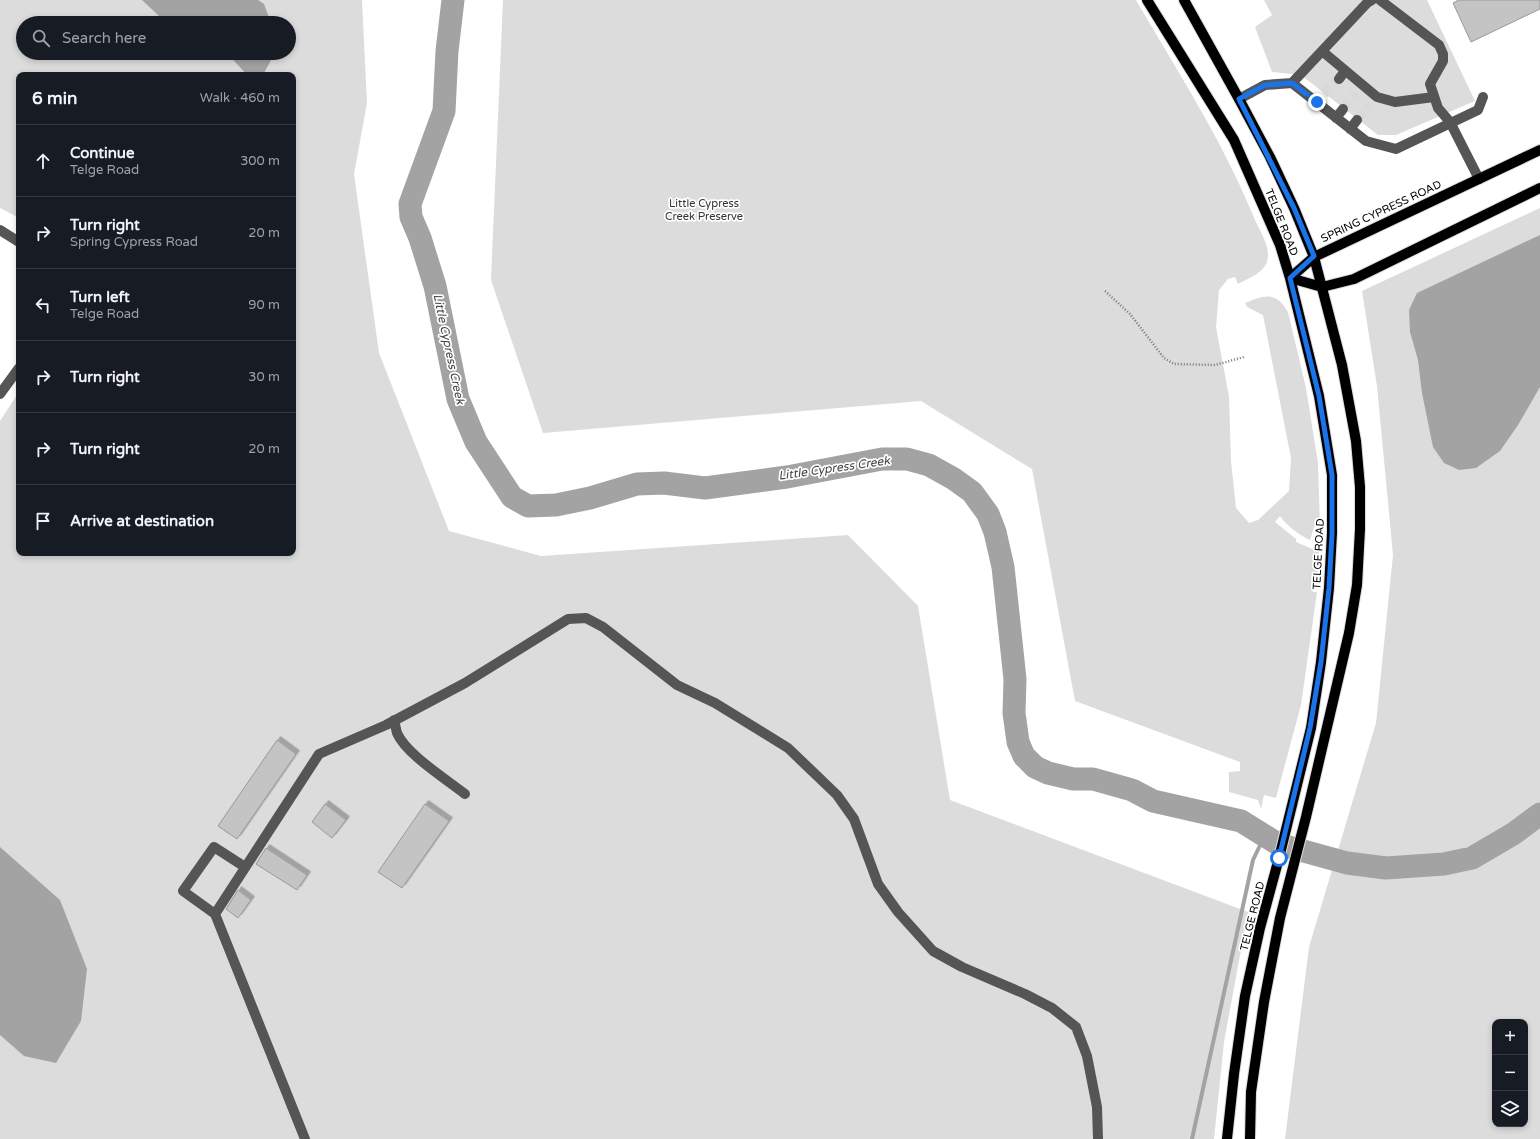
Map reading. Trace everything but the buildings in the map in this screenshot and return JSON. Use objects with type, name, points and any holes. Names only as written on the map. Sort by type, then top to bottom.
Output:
[{"type":"main road","name":"TELGE ROAD","points":[[1147,0],[1234,140],[1280,245],[1290,278],[1321,404],[1332,475],[1332,534],[1329,588],[1321,662],[1310,728],[1279,858],[1260,928],[1245,996],[1227,1139]]},
{"type":"main road","name":"TELGE ROAD","points":[[1184,0],[1239,99],[1294,208],[1314,256],[1342,365],[1356,441],[1360,487],[1360,529],[1357,585],[1350,633],[1295,862],[1280,918],[1264,1002],[1251,1092],[1250,1139]]},
{"type":"main road","name":"SPRING CYPRESS ROAD","points":[[1290,278],[1314,256],[1540,150]]},
{"type":"main road","points":[[1290,278],[1322,287],[1354,279],[1540,188]]},
{"type":"street","points":[[1292,83],[1367,3],[1372,0]]},
{"type":"street","points":[[1380,0],[1439,45],[1443,54],[1443,61],[1430,84],[1438,108],[1450,122],[1479,179]]},
{"type":"street","points":[[1322,51],[1342,75],[1374,101],[1395,102],[1434,97]]},
{"type":"street","points":[[1239,99],[1265,85],[1292,83],[1366,141],[1396,149],[1478,110],[1483,97]]},
{"type":"street","points":[[1317,102],[1324,94]]},
{"type":"street","points":[[1336,118],[1343,109]]},
{"type":"street","points":[[1350,129],[1357,120]]},
{"type":"street","points":[[0,230],[16,240]]},
{"type":"street","points":[[0,394],[16,372]]},
{"type":"street","points":[[215,914],[319,754],[394,720],[466,683],[568,619],[586,618],[603,627],[676,685],[715,703],[788,748],[837,795],[854,819],[878,884],[898,912],[933,951],[962,967],[1025,994],[1052,1008],[1076,1027],[1087,1056],[1090,1070],[1097,1107],[1098,1139]]},
{"type":"street","points":[[394,720],[397,733],[403,743],[414,754],[465,794]]},
{"type":"street","points":[[245,867],[214,847],[183,891],[215,914],[305,1139]]},
{"type":"path","points":[[1104,291],[1130,314],[1164,358],[1174,364],[1215,365],[1244,357]]},
{"type":"green space","points":[[0,0],[362,0],[367,103],[354,174],[379,353],[449,531],[541,556],[848,535],[918,606],[950,800],[1248,912],[1224,1042],[1214,1139],[0,1139],[0,421],[16,397],[16,556],[296,556],[296,72],[16,72],[16,216],[0,208]]},
{"type":"green space","name":"Little Cypress Creek Preserve","points":[[503,0],[1136,0],[1215,136],[1243,191],[1264,238],[1268,252],[1267,262],[1261,271],[1238,284],[1235,277],[1228,279],[1219,290],[1216,327],[1229,397],[1231,461],[1236,508],[1249,523],[1258,520],[1289,491],[1291,458],[1263,315],[1247,307],[1245,303],[1258,298],[1270,297],[1284,305],[1288,312],[1306,388],[1318,463],[1320,526],[1314,527],[1310,540],[1286,524],[1280,516],[1275,522],[1296,539],[1296,542],[1319,552],[1319,574],[1313,575],[1313,592],[1317,592],[1301,705],[1276,798],[1264,795],[1261,809],[1258,800],[1229,792],[1229,772],[1240,771],[1240,762],[1075,701],[1032,469],[921,401],[543,433],[491,280]]},
{"type":"green space","points":[[1264,0],[1427,0],[1475,101],[1396,135],[1378,135],[1301,75],[1272,72],[1255,27],[1272,15]]},
{"type":"green space","points":[[1540,208],[1540,1139],[1285,1139],[1309,947],[1376,723],[1393,555],[1377,386],[1362,291]]},
{"type":"shaded area","points":[[142,0],[258,0],[264,4],[268,16],[159,16]]},
{"type":"shaded area","points":[[233,60],[271,60],[265,72],[244,72]]},
{"type":"shaded area","points":[[1540,235],[1540,387],[1518,425],[1500,451],[1476,468],[1459,470],[1444,463],[1433,447],[1422,393],[1418,360],[1410,332],[1409,310],[1417,293]]},
{"type":"shaded area","points":[[0,847],[60,900],[87,969],[81,1021],[56,1063],[24,1056],[0,1035]]},
{"type":"waterway","name":"Little Cypress Creek","points":[[453,0],[447,51],[444,111],[410,204],[411,217],[420,238],[435,286],[458,399],[476,442],[512,497],[528,506],[556,505],[590,498],[637,484],[664,483],[705,488],[787,477],[882,459],[907,459],[929,465],[954,479],[972,492],[988,514],[995,532],[1003,567],[1015,679],[1014,713],[1018,742],[1024,756],[1035,767],[1048,773],[1073,779],[1093,779],[1132,790],[1153,801],[1241,821],[1278,844],[1347,863],[1386,868],[1444,864],[1472,858],[1513,834],[1540,814]]},
{"type":"waterway","points":[[1192,1139],[1253,860],[1265,835]]},
{"type":"tunnel","points":[[1324,94],[1339,79]]},
{"type":"tunnel","points":[[1343,109],[1357,93]]},
{"type":"tunnel","points":[[1357,120],[1371,105]]},
{"type":"route","points":[[1279,858],[1310,728],[1321,662],[1329,588],[1332,534],[1332,475],[1319,396],[1290,278],[1314,256],[1294,208],[1270,157],[1239,99],[1265,85],[1292,83],[1317,102]]}]
